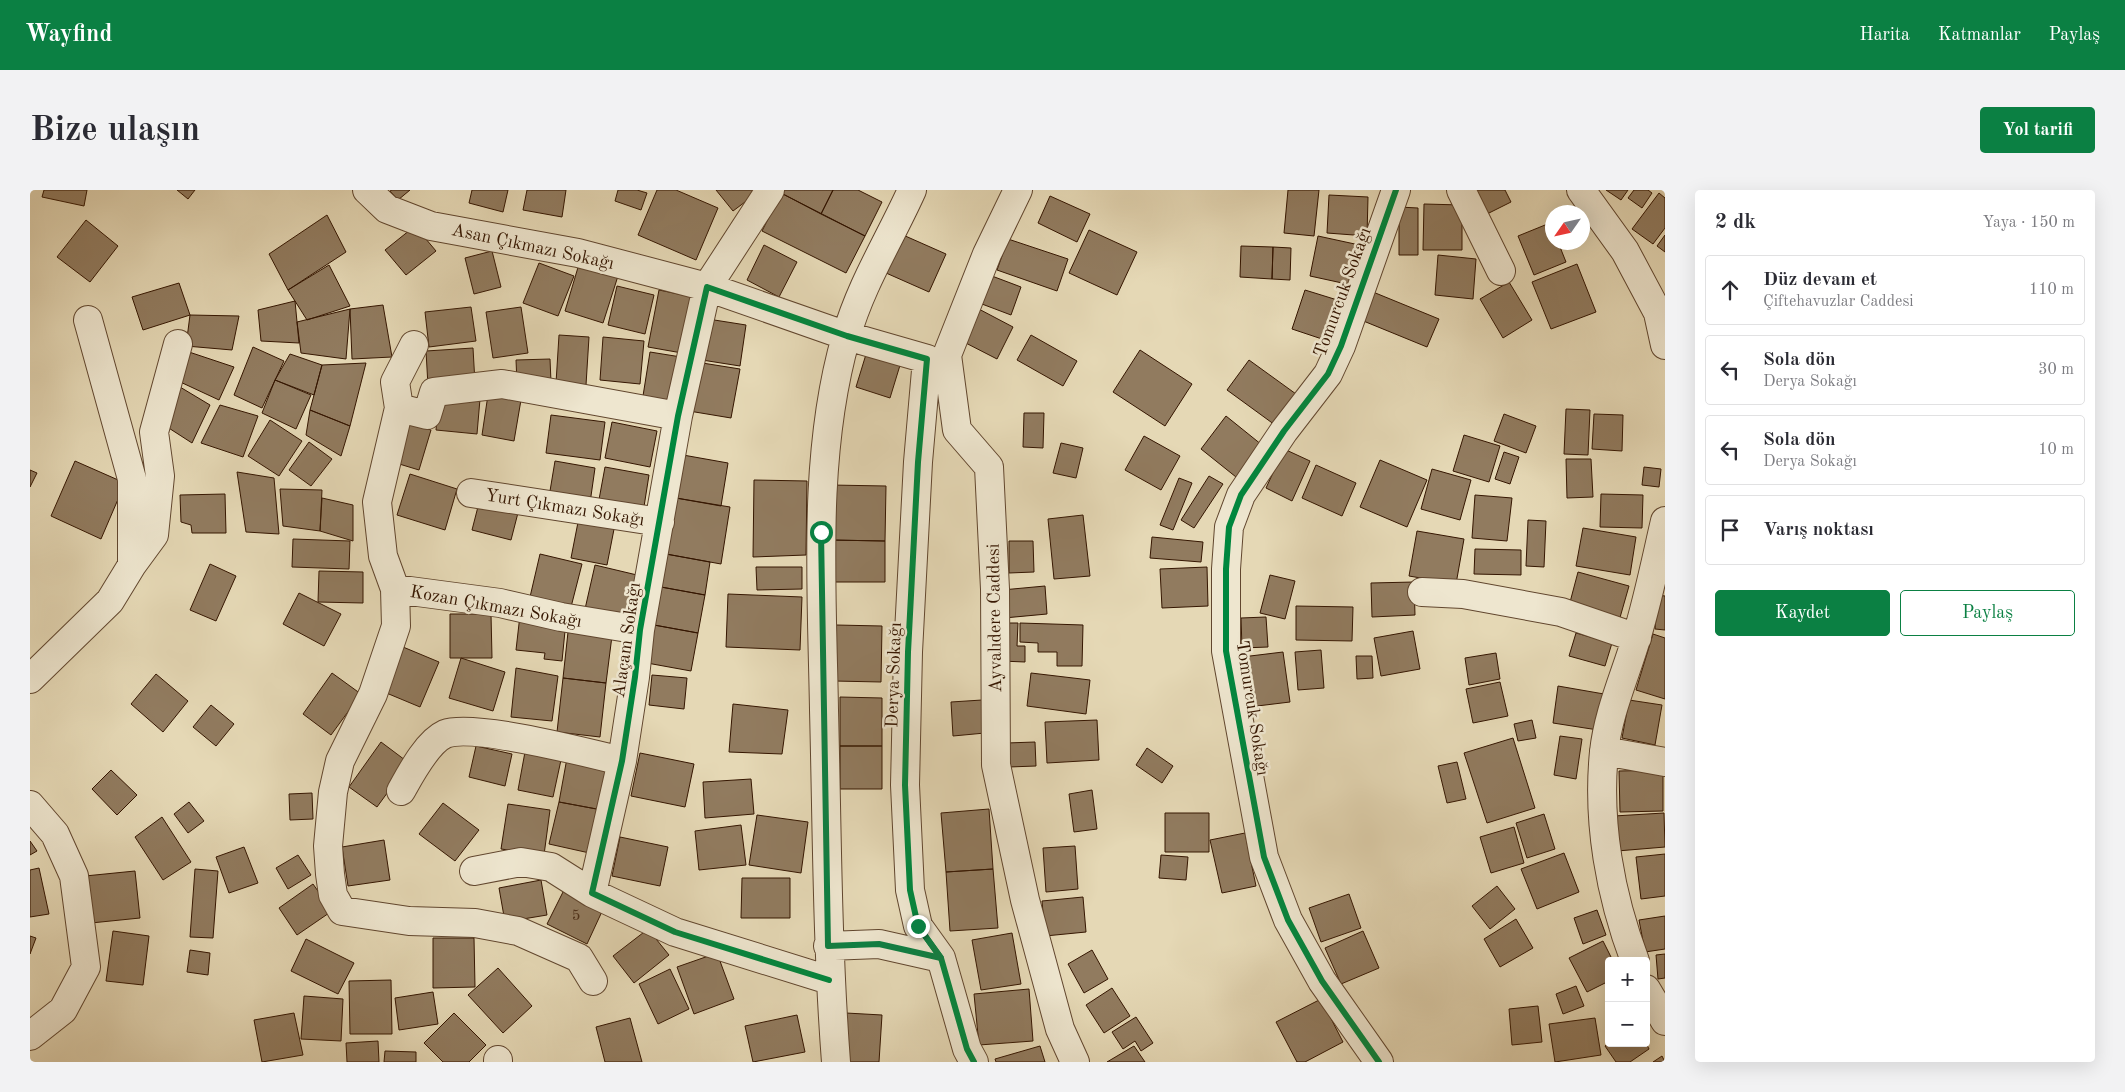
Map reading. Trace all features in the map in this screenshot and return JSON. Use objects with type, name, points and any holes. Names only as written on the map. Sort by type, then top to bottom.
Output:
[{"type":"street","name":"Asan Çıkmazı Sokağı","points":[[367,190],[387,209],[431,226],[578,252],[707,287]]},
{"type":"street","points":[[770,190],[707,287],[846,336],[937,357]]},
{"type":"street","points":[[836,1062],[828,946],[821,532],[831,404],[846,336],[865,283],[912,190]]},
{"type":"street","name":"Ayvalıdere Caddesi","points":[[1018,190],[937,357],[957,430],[989,467],[995,589],[996,765],[1025,900],[1060,1029],[1075,1062]]},
{"type":"street","name":"Tomurcuk Sokağı","points":[[1379,1062],[1318,974],[1288,920],[1264,857],[1226,651],[1226,569],[1229,527],[1241,495],[1284,431],[1328,374],[1341,346],[1396,190]]},
{"type":"street","points":[[1461,190],[1500,271]]},
{"type":"street","points":[[1581,190],[1624,251],[1658,314],[1665,345]]},
{"type":"street","name":"Alaçam Sokağı","points":[[592,892],[622,761],[640,630],[678,416],[707,287]]},
{"type":"street","points":[[88,320],[132,479],[132,565]]},
{"type":"street","points":[[30,679],[110,601],[132,565],[154,535],[160,476],[154,432],[178,344]]},
{"type":"street","name":"Kozan Çıkmazı Sokağı","points":[[414,345],[395,382],[399,408],[377,502],[384,556],[395,589],[500,603],[561,617],[640,630]]},
{"type":"street","name":"Derya Sokağı","points":[[937,357],[918,462],[908,652],[905,785],[910,890],[918,926],[941,958],[968,1049],[974,1062]]},
{"type":"street","points":[[399,408],[427,415],[434,392],[502,384],[678,416]]},
{"type":"street","name":"Yurt Çıkmazı Sokağı","points":[[471,493],[660,522]]},
{"type":"street","points":[[1634,957],[1626,937],[1607,859],[1602,805],[1604,752],[1611,718],[1637,638],[1665,521]]},
{"type":"street","points":[[395,589],[396,626],[373,694],[340,761],[333,792],[328,846],[333,895],[342,911],[409,921],[475,923],[518,931],[579,958],[593,981]]},
{"type":"street","points":[[1422,592],[1463,594],[1561,612],[1637,638]]},
{"type":"street","points":[[401,791],[416,763],[445,734],[466,732],[511,737],[622,761]]},
{"type":"street","points":[[1604,752],[1665,762]]},
{"type":"street","points":[[30,805],[55,834],[74,876],[86,967],[63,1010],[30,1036]]},
{"type":"street","points":[[474,871],[521,862],[551,867],[592,892],[675,932],[829,980]]},
{"type":"street","points":[[828,946],[879,944],[941,958]]},
{"type":"street","points":[[1650,996],[1665,1021]]},
{"type":"building","points":[[44,190],[87,190],[84,206],[42,197]]},
{"type":"building","points":[[177,190],[195,190],[188,199]]},
{"type":"building","points":[[410,190],[398,200],[390,191]]},
{"type":"building","points":[[472,190],[508,190],[503,212],[469,203]]},
{"type":"building","points":[[527,190],[566,190],[562,217],[523,210]]},
{"type":"building","points":[[618,190],[637,190],[647,193],[641,210],[615,201]]},
{"type":"building","points":[[657,190],[676,190],[718,208],[696,260],[638,235]]},
{"type":"building","points":[[716,190],[761,190],[733,211]]},
{"type":"building","points":[[782,190],[833,190],[821,214],[781,193]]},
{"type":"building","points":[[833,190],[858,190],[882,202],[865,236],[821,214]]},
{"type":"building","points":[[1288,190],[1319,190],[1314,236],[1284,233]]},
{"type":"building","points":[[1473,190],[1505,190],[1511,202],[1485,215]]},
{"type":"building","points":[[1606,190],[1628,190],[1621,200]]},
{"type":"building","points":[[1634,190],[1648,190],[1652,193],[1642,208],[1628,198]]},
{"type":"building","points":[[781,193],[865,236],[846,273],[762,231]]},
{"type":"building","points":[[1659,193],[1665,198],[1665,228],[1653,244],[1632,229]]},
{"type":"building","points":[[1329,195],[1368,197],[1367,236],[1327,233]]},
{"type":"building","points":[[1050,196],[1090,214],[1077,242],[1038,223]]},
{"type":"building","points":[[1424,204],[1462,205],[1462,250],[1423,250]]},
{"type":"building","points":[[1399,207],[1418,208],[1418,255],[1399,255]]},
{"type":"building","points":[[327,215],[346,252],[288,290],[269,254]]},
{"type":"building","points":[[86,220],[118,246],[90,282],[57,257]]},
{"type":"building","points":[[1545,225],[1545,250],[1561,250],[1566,262],[1534,275],[1518,236]]},
{"type":"building","points":[[415,226],[436,251],[406,275],[385,250]]},
{"type":"building","points":[[1089,230],[1137,252],[1117,295],[1069,273]]},
{"type":"building","points":[[894,231],[946,254],[929,292],[877,269]]},
{"type":"building","points":[[1665,235],[1665,252],[1657,246]]},
{"type":"building","points":[[1318,236],[1364,246],[1356,286],[1310,276]]},
{"type":"building","points":[[1008,239],[1068,259],[1057,291],[997,270]]},
{"type":"building","points":[[764,245],[797,262],[779,297],[747,280]]},
{"type":"building","points":[[1241,246],[1273,247],[1272,279],[1240,277]]},
{"type":"building","points":[[1273,247],[1291,248],[1290,280],[1272,279]]},
{"type":"building","points":[[492,251],[501,287],[474,294],[465,258]]},
{"type":"building","points":[[1438,255],[1476,259],[1473,299],[1435,295]]},
{"type":"building","points":[[539,263],[574,276],[558,316],[523,303]]},
{"type":"building","points":[[579,264],[618,276],[603,323],[565,311]]},
{"type":"building","points":[[1577,264],[1596,312],[1551,329],[1532,282]]},
{"type":"building","points":[[329,265],[350,306],[307,320],[288,290]]},
{"type":"building","points":[[984,273],[1021,287],[1011,315],[974,301]]},
{"type":"building","points":[[1509,282],[1532,320],[1503,338],[1480,299]]},
{"type":"building","points":[[179,283],[190,315],[143,330],[132,297]]},
{"type":"building","points":[[617,286],[654,295],[645,334],[608,325]]},
{"type":"building","points":[[659,290],[693,297],[682,353],[648,347]]},
{"type":"building","points":[[1305,290],[1347,303],[1334,343],[1292,329]]},
{"type":"building","points":[[1373,292],[1439,319],[1427,347],[1361,320]]},
{"type":"building","points":[[295,301],[299,343],[261,341],[258,310]]},
{"type":"building","points":[[383,305],[392,357],[352,359],[350,309]]},
{"type":"building","points":[[471,307],[476,341],[429,347],[425,312]]},
{"type":"building","points":[[521,307],[528,353],[493,358],[486,312]]},
{"type":"building","points":[[975,307],[1013,327],[997,359],[958,339]]},
{"type":"building","points":[[350,309],[346,359],[301,353],[297,322]]},
{"type":"building","points":[[190,315],[239,316],[232,350],[186,346]]},
{"type":"building","points":[[708,319],[746,325],[740,366],[702,360]]},
{"type":"building","points":[[559,335],[589,337],[586,385],[556,383]]},
{"type":"building","points":[[1031,335],[1077,361],[1063,386],[1017,360]]},
{"type":"building","points":[[603,337],[644,341],[640,384],[600,380]]},
{"type":"building","points":[[253,347],[284,361],[262,408],[234,395]]},
{"type":"building","points":[[473,348],[475,383],[428,386],[426,351]]},
{"type":"building","points":[[1140,350],[1192,384],[1165,426],[1113,392]]},
{"type":"building","points":[[186,351],[234,367],[219,400],[176,380]]},
{"type":"building","points":[[867,351],[901,362],[890,398],[856,387]]},
{"type":"building","points":[[650,352],[681,357],[674,401],[643,396]]},
{"type":"building","points":[[290,354],[322,365],[314,395],[275,380]]},
{"type":"building","points":[[550,359],[551,382],[517,383],[516,360]]},
{"type":"building","points":[[1249,360],[1296,394],[1275,425],[1227,390]]},
{"type":"building","points":[[696,362],[740,369],[731,418],[689,411]]},
{"type":"building","points":[[366,363],[350,426],[310,410],[322,365]]},
{"type":"building","points":[[275,380],[311,395],[296,429],[262,413]]},
{"type":"building","points":[[175,384],[210,405],[192,443],[161,423]]},
{"type":"building","points":[[489,388],[522,394],[514,441],[482,435]]},
{"type":"building","points":[[439,395],[480,399],[477,434],[436,430]]},
{"type":"building","points":[[220,405],[258,416],[243,457],[201,443]]},
{"type":"building","points":[[1566,409],[1590,410],[1588,455],[1564,454]]},
{"type":"building","points":[[310,410],[350,426],[341,456],[306,435]]},
{"type":"building","points":[[1024,413],[1044,413],[1043,448],[1023,447]]},
{"type":"building","points":[[1504,414],[1536,426],[1526,453],[1494,441]]},
{"type":"building","points":[[1594,414],[1623,415],[1622,451],[1592,449]]},
{"type":"building","points":[[551,415],[605,422],[600,460],[546,453]]},
{"type":"building","points":[[1226,416],[1267,449],[1241,481],[1201,449]]},
{"type":"building","points":[[270,420],[302,441],[279,476],[248,456]]},
{"type":"building","points":[[612,422],[657,431],[650,467],[605,458]]},
{"type":"building","points":[[407,423],[431,430],[419,470],[396,463]]},
{"type":"building","points":[[1464,435],[1500,446],[1489,482],[1453,471]]},
{"type":"building","points":[[1144,436],[1180,456],[1161,490],[1125,470]]},
{"type":"building","points":[[309,442],[332,459],[311,486],[289,470]]},
{"type":"building","points":[[1061,443],[1083,448],[1076,478],[1053,473]]},
{"type":"building","points":[[1284,449],[1310,461],[1292,501],[1266,488]]},
{"type":"building","points":[[1504,452],[1519,457],[1510,484],[1495,479]]},
{"type":"building","points":[[683,455],[728,463],[721,506],[676,498]]},
{"type":"building","points":[[1566,459],[1591,459],[1593,497],[1567,498]]},
{"type":"building","points":[[1380,460],[1427,480],[1407,527],[1360,507]]},
{"type":"building","points":[[75,461],[125,483],[101,539],[51,516]]},
{"type":"building","points":[[555,461],[595,468],[589,510],[548,503]]},
{"type":"building","points":[[1316,465],[1356,483],[1342,516],[1302,498]]},
{"type":"building","points":[[605,467],[649,475],[643,513],[598,505]]},
{"type":"building","points":[[1644,467],[1661,469],[1659,487],[1642,485]]},
{"type":"building","points":[[1432,469],[1471,480],[1460,520],[1421,509]]},
{"type":"building","points":[[30,470],[37,473],[30,487]]},
{"type":"building","points":[[237,472],[274,478],[279,534],[246,532]]},
{"type":"building","points":[[410,474],[457,489],[445,530],[397,515]]},
{"type":"building","points":[[1209,476],[1223,484],[1194,528],[1181,520]]},
{"type":"building","points":[[1179,478],[1192,483],[1173,530],[1160,525]]},
{"type":"building","points":[[754,480],[807,481],[806,555],[753,557]]},
{"type":"building","points":[[831,485],[886,486],[885,541],[830,540]]},
{"type":"building","points":[[280,489],[322,490],[320,531],[283,526]]},
{"type":"building","points":[[225,494],[226,533],[192,533],[191,525],[181,522],[180,495]]},
{"type":"building","points":[[1601,494],[1643,495],[1642,528],[1600,527]]},
{"type":"building","points":[[481,495],[520,505],[511,540],[472,530]]},
{"type":"building","points":[[1475,495],[1512,498],[1507,541],[1472,538]]},
{"type":"building","points":[[322,498],[353,505],[353,541],[320,531]]},
{"type":"building","points":[[676,498],[730,507],[721,564],[666,554]]},
{"type":"building","points":[[580,512],[616,519],[607,565],[571,558]]},
{"type":"building","points":[[1083,515],[1090,576],[1054,579],[1048,519]]},
{"type":"building","points":[[1528,520],[1546,521],[1544,567],[1526,566]]},
{"type":"building","points":[[1583,528],[1636,537],[1630,575],[1576,566]]},
{"type":"building","points":[[1417,531],[1464,539],[1456,584],[1409,576]]},
{"type":"building","points":[[1152,537],[1203,542],[1201,562],[1150,558]]},
{"type":"building","points":[[293,539],[350,541],[349,569],[292,567]]},
{"type":"building","points":[[830,540],[885,541],[885,582],[830,582]]},
{"type":"building","points":[[1009,541],[1033,541],[1034,572],[1009,573]]},
{"type":"building","points":[[1475,549],[1521,550],[1521,575],[1474,574]]},
{"type":"building","points":[[540,554],[582,564],[571,607],[530,597]]},
{"type":"building","points":[[666,554],[710,562],[705,595],[661,587]]},
{"type":"building","points":[[210,564],[236,576],[216,621],[190,610]]},
{"type":"building","points":[[595,565],[637,575],[627,619],[585,609]]},
{"type":"building","points":[[756,567],[802,567],[802,589],[757,590]]},
{"type":"building","points":[[1207,567],[1208,606],[1162,608],[1160,569]]},
{"type":"building","points":[[319,571],[363,572],[363,603],[318,602]]},
{"type":"building","points":[[1578,572],[1629,586],[1619,621],[1569,606]]},
{"type":"building","points":[[1270,575],[1295,581],[1285,619],[1260,613]]},
{"type":"building","points":[[1414,582],[1415,615],[1372,617],[1371,583]]},
{"type":"building","points":[[1045,586],[1047,614],[1004,618],[1002,590]]},
{"type":"building","points":[[661,587],[705,595],[698,633],[654,625]]},
{"type":"building","points":[[299,593],[341,614],[324,646],[283,624]]},
{"type":"building","points":[[728,594],[802,597],[800,650],[726,647]]},
{"type":"building","points":[[1658,595],[1665,596],[1665,630],[1655,629]]},
{"type":"building","points":[[1296,606],[1353,607],[1352,641],[1296,640]]},
{"type":"building","points":[[450,614],[491,614],[492,658],[450,658]]},
{"type":"building","points":[[520,615],[566,621],[562,661],[544,659],[545,653],[516,650]]},
{"type":"building","points":[[1266,617],[1268,647],[1242,648],[1241,618]]},
{"type":"building","points":[[569,623],[613,628],[606,683],[563,678]]},
{"type":"building","points":[[1002,623],[1018,623],[1017,646],[1025,646],[1025,662],[1001,661]]},
{"type":"building","points":[[1020,623],[1083,625],[1082,666],[1057,666],[1057,652],[1038,652],[1038,643],[1020,642]]},
{"type":"building","points":[[654,625],[698,633],[691,671],[647,663]]},
{"type":"building","points":[[836,625],[882,626],[881,682],[834,681]]},
{"type":"building","points":[[1413,631],[1420,669],[1381,676],[1374,638]]},
{"type":"building","points":[[1576,633],[1612,643],[1605,666],[1569,656]]},
{"type":"building","points":[[1653,634],[1665,638],[1665,699],[1636,690]]},
{"type":"building","points":[[403,647],[439,662],[420,707],[384,692]]},
{"type":"building","points":[[1321,650],[1324,688],[1298,690],[1295,652]]},
{"type":"building","points":[[1283,652],[1290,702],[1249,707],[1242,657]]},
{"type":"building","points":[[1496,653],[1500,679],[1469,685],[1465,658]]},
{"type":"building","points":[[1356,656],[1372,656],[1373,678],[1357,679]]},
{"type":"building","points":[[461,658],[505,672],[493,711],[449,698]]},
{"type":"building","points":[[516,668],[558,676],[552,721],[511,717]]},
{"type":"building","points":[[332,673],[361,694],[331,735],[303,714]]},
{"type":"building","points":[[1031,673],[1090,680],[1086,714],[1027,706]]},
{"type":"building","points":[[156,674],[188,701],[163,732],[131,704]]},
{"type":"building","points":[[652,675],[687,678],[684,709],[649,705]]},
{"type":"building","points":[[563,678],[606,683],[600,737],[557,732]]},
{"type":"building","points":[[1500,682],[1508,716],[1473,723],[1466,689]]},
{"type":"building","points":[[1558,686],[1604,694],[1598,730],[1553,723]]},
{"type":"building","points":[[840,697],[882,698],[882,746],[840,746]]},
{"type":"building","points":[[982,700],[985,733],[953,736],[951,702]]},
{"type":"building","points":[[1629,700],[1662,705],[1655,745],[1622,738]]},
{"type":"building","points":[[733,704],[788,710],[782,754],[729,752]]},
{"type":"building","points":[[211,705],[234,724],[216,746],[193,727]]},
{"type":"building","points":[[1097,720],[1099,760],[1047,763],[1045,722]]},
{"type":"building","points":[[1532,720],[1536,738],[1518,741],[1514,724]]},
{"type":"building","points":[[1560,736],[1582,739],[1576,779],[1554,775]]},
{"type":"building","points":[[1513,738],[1535,808],[1487,823],[1464,753]]},
{"type":"building","points":[[381,742],[409,763],[377,807],[349,787]]},
{"type":"building","points":[[1035,742],[1036,766],[1009,767],[1007,743]]},
{"type":"building","points":[[476,746],[512,754],[505,786],[469,777]]},
{"type":"building","points":[[840,746],[882,746],[882,789],[840,789]]},
{"type":"building","points":[[1147,748],[1173,766],[1162,783],[1136,765]]},
{"type":"building","points":[[525,752],[561,760],[553,797],[518,790]]},
{"type":"building","points":[[640,753],[694,764],[685,807],[631,796]]},
{"type":"building","points":[[567,758],[610,766],[602,810],[559,802]]},
{"type":"building","points":[[1457,762],[1466,799],[1447,803],[1438,766]]},
{"type":"building","points":[[111,770],[137,795],[117,815],[92,789]]},
{"type":"building","points":[[1663,770],[1663,811],[1620,812],[1619,771]]},
{"type":"building","points":[[751,779],[754,814],[705,818],[703,782]]},
{"type":"building","points":[[1092,790],[1097,829],[1074,832],[1069,794]]},
{"type":"building","points":[[312,793],[313,819],[290,820],[289,794]]},
{"type":"building","points":[[189,802],[204,821],[188,833],[174,814]]},
{"type":"building","points":[[559,802],[602,810],[594,854],[549,844]]},
{"type":"building","points":[[443,803],[479,830],[455,861],[419,834]]},
{"type":"building","points":[[508,804],[550,810],[544,855],[501,849]]},
{"type":"building","points":[[989,809],[993,869],[946,872],[941,813]]},
{"type":"building","points":[[1165,813],[1209,813],[1209,852],[1165,852]]},
{"type":"building","points":[[1664,813],[1665,847],[1617,851],[1614,816]]},
{"type":"building","points":[[1544,814],[1555,849],[1527,858],[1516,823]]},
{"type":"building","points":[[757,815],[808,822],[801,873],[749,865]]},
{"type":"building","points":[[162,817],[191,862],[163,880],[135,837]]},
{"type":"building","points":[[741,825],[746,865],[699,870],[695,831]]},
{"type":"building","points":[[1514,827],[1524,863],[1491,873],[1480,837]]},
{"type":"building","points":[[1245,833],[1256,886],[1222,893],[1210,840]]},
{"type":"building","points":[[620,837],[668,847],[660,886],[612,876]]},
{"type":"building","points":[[384,840],[390,880],[348,886],[342,847]]},
{"type":"building","points":[[30,841],[37,851],[30,855]]},
{"type":"building","points":[[1075,846],[1078,889],[1046,892],[1043,848]]},
{"type":"building","points":[[244,847],[258,883],[229,893],[216,857]]},
{"type":"building","points":[[1564,853],[1579,892],[1537,909],[1521,869]]},
{"type":"building","points":[[1665,854],[1665,896],[1641,899],[1636,857]]},
{"type":"building","points":[[298,855],[311,875],[288,889],[276,868]]},
{"type":"building","points":[[1161,855],[1188,857],[1186,880],[1159,878]]},
{"type":"building","points":[[39,868],[49,914],[30,917],[30,870]]},
{"type":"building","points":[[195,869],[218,871],[213,938],[190,937]]},
{"type":"building","points":[[993,869],[998,928],[950,931],[946,872]]},
{"type":"building","points":[[135,871],[140,918],[91,923],[85,876]]},
{"type":"building","points":[[742,878],[790,878],[790,918],[741,918]]},
{"type":"building","points":[[541,880],[547,915],[505,922],[499,888]]},
{"type":"building","points":[[313,884],[332,911],[297,935],[279,908]]},
{"type":"building","points":[[566,886],[605,905],[587,944],[547,924]]},
{"type":"building","points":[[1497,886],[1515,909],[1490,929],[1472,906]]},
{"type":"building","points":[[1349,894],[1361,928],[1321,942],[1309,908]]},
{"type":"building","points":[[1083,897],[1086,932],[1045,936],[1042,901]]},
{"type":"building","points":[[1597,910],[1606,935],[1583,944],[1574,918]]},
{"type":"building","points":[[1665,916],[1665,949],[1645,952],[1639,920]]},
{"type":"building","points":[[1516,919],[1533,948],[1500,967],[1484,939]]},
{"type":"building","points":[[648,929],[669,955],[634,983],[613,956]]},
{"type":"building","points":[[113,931],[149,936],[143,985],[106,981]]},
{"type":"building","points":[[1363,931],[1379,968],[1341,984],[1325,948]]},
{"type":"building","points":[[1012,933],[1021,984],[981,990],[972,940]]},
{"type":"building","points":[[30,936],[36,938],[30,954]]},
{"type":"building","points":[[433,938],[474,938],[475,987],[433,988]]},
{"type":"building","points":[[306,939],[354,963],[338,994],[291,971]]},
{"type":"building","points":[[1603,941],[1611,957],[1605,957],[1605,983],[1587,992],[1569,958]]},
{"type":"building","points":[[190,950],[210,953],[208,975],[187,972]]},
{"type":"building","points":[[1092,950],[1108,979],[1084,993],[1068,964]]},
{"type":"building","points":[[717,953],[734,999],[694,1014],[677,967]]},
{"type":"building","points":[[1665,954],[1665,978],[1658,979],[1656,955]]},
{"type":"building","points":[[498,968],[532,1006],[503,1033],[468,995]]},
{"type":"building","points":[[670,969],[689,1009],[658,1024],[639,984]]},
{"type":"building","points":[[391,980],[392,1034],[350,1034],[349,981]]},
{"type":"building","points":[[1576,986],[1584,1006],[1563,1014],[1556,994]]},
{"type":"building","points":[[1112,988],[1130,1016],[1104,1033],[1086,1005]]},
{"type":"building","points":[[1029,989],[1033,1041],[979,1045],[974,994]]},
{"type":"building","points":[[433,992],[438,1024],[399,1030],[395,998]]},
{"type":"building","points":[[304,996],[343,999],[341,1041],[301,1039]]},
{"type":"building","points":[[1321,999],[1343,1042],[1305,1062],[1297,1062],[1276,1022]]},
{"type":"building","points":[[1538,1006],[1542,1042],[1512,1045],[1509,1009]]},
{"type":"building","points":[[294,1013],[303,1055],[262,1062],[254,1020]]},
{"type":"building","points":[[454,1013],[486,1045],[469,1062],[443,1062],[424,1043]]},
{"type":"building","points":[[846,1013],[882,1015],[879,1062],[842,1062]]},
{"type":"building","points":[[797,1015],[805,1052],[753,1062],[745,1026]]},
{"type":"building","points":[[1136,1017],[1153,1043],[1141,1051],[1135,1041],[1123,1049],[1112,1032]]},
{"type":"building","points":[[630,1018],[642,1062],[605,1062],[596,1027]]},
{"type":"building","points":[[1595,1018],[1601,1055],[1555,1062],[1549,1024]]},
{"type":"building","points":[[378,1041],[379,1062],[347,1062],[346,1043]]},
{"type":"building","points":[[1040,1046],[1045,1062],[996,1062],[995,1059]]},
{"type":"building","points":[[1134,1046],[1145,1062],[1107,1062]]},
{"type":"building","points":[[1606,1047],[1648,1047],[1649,1049],[1630,1062],[1616,1062]]},
{"type":"building","points":[[385,1051],[416,1052],[416,1062],[384,1062]]},
{"type":"building","points":[[1662,1056],[1665,1062],[1653,1062]]},
{"type":"cycle path","points":[[1379,1062],[1322,981],[1288,920],[1264,857],[1226,651],[1226,569],[1229,527],[1241,495],[1284,431],[1328,374],[1341,346],[1396,190]]},
{"type":"cycle path","points":[[829,980],[675,932],[592,893],[622,761],[640,630],[678,416],[707,287],[847,336],[927,359],[918,462],[908,652],[905,785],[910,890],[918,926],[941,958],[967,1049],[974,1062]]},
{"type":"route","points":[[821,532],[828,946],[879,944],[941,958],[918,926]]}]
